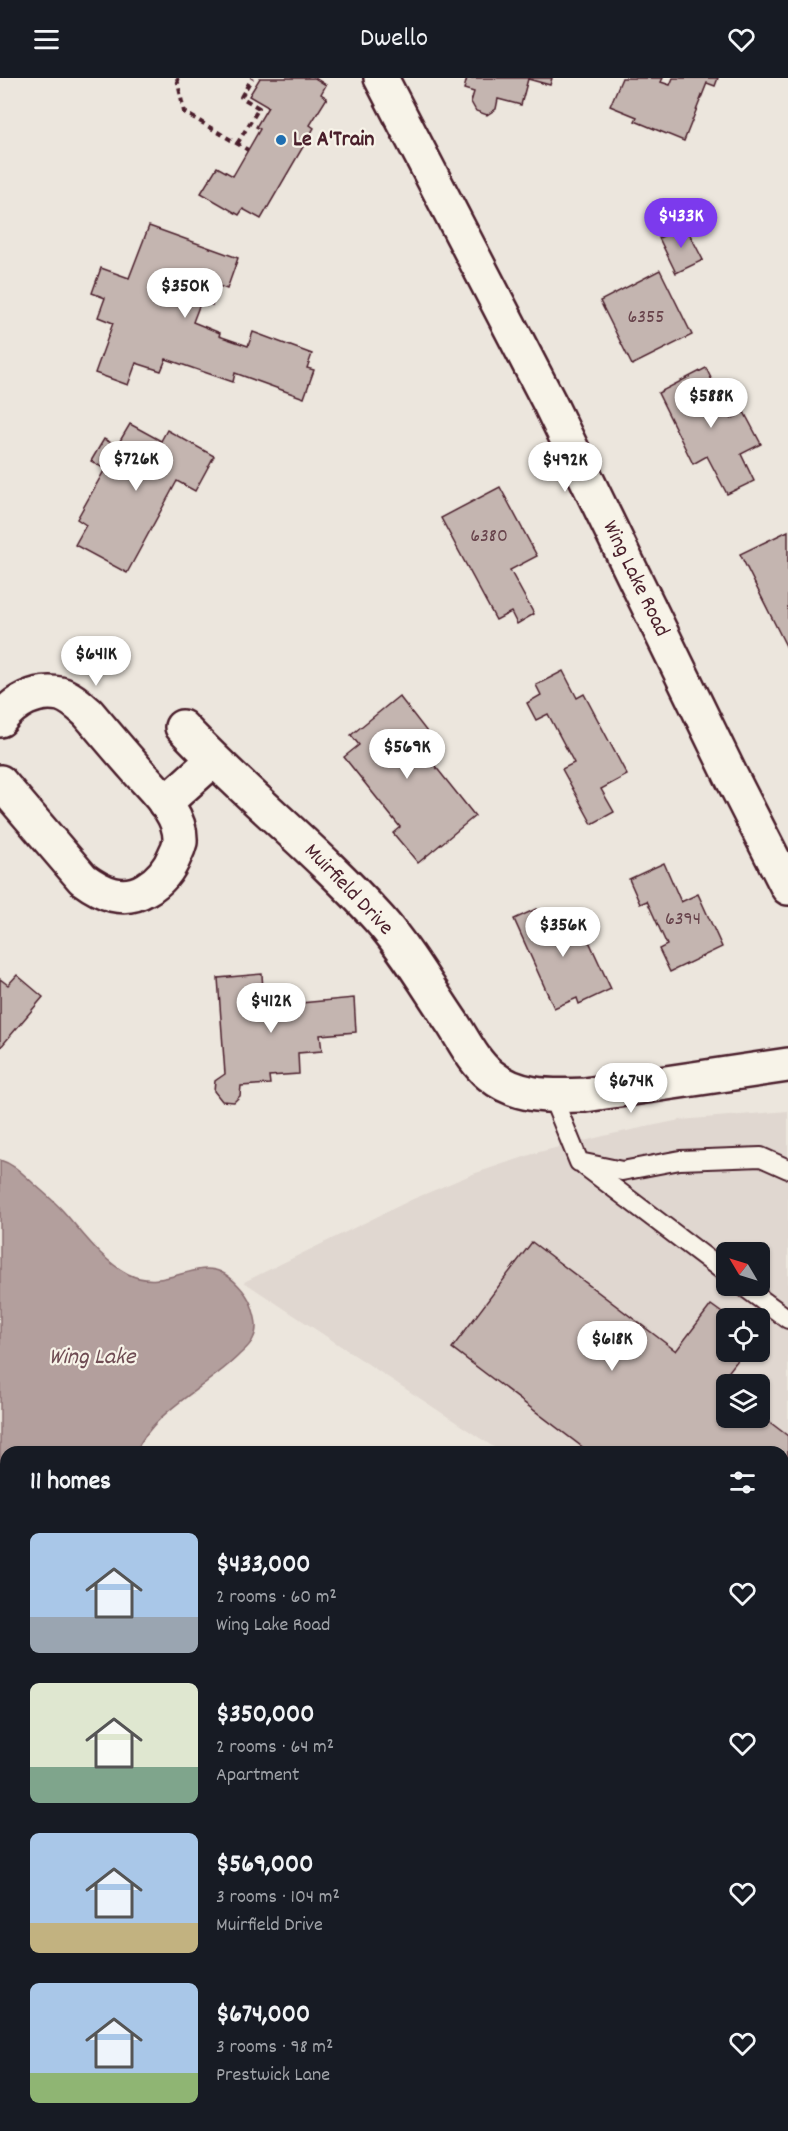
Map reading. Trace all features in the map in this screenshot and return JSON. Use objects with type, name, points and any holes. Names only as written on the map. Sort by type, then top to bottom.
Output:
[{"type":"street","name":"Wing Lake Road","points":[[381,78],[549,404],[730,776],[788,888]]},
{"type":"street","points":[[0,720],[9,708],[32,695],[59,694],[74,701],[88,713],[165,803],[176,821],[180,843],[173,861],[163,877],[145,890],[130,896],[115,896],[98,890],[83,879],[0,782]]},
{"type":"street","name":"Muirfield Drive","points":[[182,727],[213,760],[348,886],[380,921],[403,948],[473,1056],[490,1075],[524,1093],[552,1096]]},
{"type":"street","points":[[165,803],[213,760]]},
{"type":"street","points":[[552,1096],[585,1095],[788,1065]]},
{"type":"lane","points":[[552,1096],[579,1161],[716,1265]]},
{"type":"lane","points":[[579,1161],[622,1171],[680,1160],[761,1156],[788,1169]]},
{"type":"lane","points":[[757,1296],[788,1319]]},
{"type":"path","points":[[177,78],[184,112],[248,150]]},
{"type":"path","points":[[237,144],[259,108],[241,97],[252,78]]},
{"type":"shaded area","points":[[788,1111],[788,1446],[492,1446],[244,1282],[413,1199],[473,1174],[539,1152],[680,1120]]},
{"type":"water","name":"Wing Lake","points":[[0,1160],[22,1173],[60,1207],[101,1254],[128,1274],[141,1279],[154,1279],[211,1269],[230,1278],[249,1299],[256,1326],[255,1335],[250,1344],[168,1412],[155,1424],[139,1446],[0,1446]]},
{"type":"building","name":"Le A'Train","points":[[260,78],[315,78],[326,85],[321,94],[327,98],[310,125],[314,128],[261,219],[243,209],[239,215],[201,193],[217,167],[233,176],[260,129],[256,127],[268,107],[249,96]]},
{"type":"building","points":[[467,78],[552,78],[550,85],[528,79],[521,105],[498,99],[496,109],[487,115],[476,111],[471,102],[474,92],[464,89]]},
{"type":"building","points":[[622,78],[663,78],[661,82],[670,85],[673,78],[718,78],[715,86],[707,83],[684,141],[635,121],[637,117],[610,106]]},
{"type":"building","points":[[685,225],[703,260],[676,273],[659,238]]},
{"type":"building","points":[[149,226],[238,258],[227,289],[219,286],[212,305],[201,301],[193,322],[220,333],[219,336],[248,346],[253,332],[312,354],[307,368],[314,370],[304,398],[235,373],[233,382],[166,359],[161,371],[136,363],[128,385],[95,373],[113,323],[98,317],[105,298],[92,293],[101,268],[129,278]]},
{"type":"building","points":[[660,270],[692,335],[632,365],[600,301]]},
{"type":"building","points":[[706,368],[731,419],[744,412],[761,444],[741,454],[754,481],[727,494],[707,456],[693,464],[658,393]]},
{"type":"building","points":[[130,424],[161,441],[167,430],[214,456],[195,491],[177,481],[127,573],[75,545],[86,525],[77,519],[105,469],[91,461],[104,439],[117,446]]},
{"type":"building","points":[[500,487],[537,556],[510,570],[534,614],[517,624],[511,612],[496,620],[441,518]]},
{"type":"building","points":[[788,531],[788,650],[740,554]]},
{"type":"building","points":[[563,671],[577,698],[584,694],[627,775],[601,789],[614,812],[592,824],[562,769],[574,763],[548,714],[536,720],[527,703],[541,695],[536,685]]},
{"type":"building","points":[[399,696],[431,737],[419,746],[475,816],[418,863],[393,833],[400,827],[344,757],[359,745],[351,735]]},
{"type":"building","points":[[664,863],[681,902],[698,894],[722,947],[670,972],[659,949],[667,945],[647,901],[640,904],[629,879]]},
{"type":"building","points":[[536,909],[543,925],[575,911],[611,989],[579,1004],[577,998],[554,1008],[514,919]]},
{"type":"building","points":[[262,974],[265,1022],[280,1021],[279,1005],[354,998],[356,1032],[320,1035],[322,1051],[298,1053],[299,1074],[269,1076],[270,1084],[241,1086],[240,1096],[234,1102],[222,1101],[214,1091],[215,1081],[225,1074],[218,978]]},
{"type":"building","points":[[17,975],[43,997],[0,1048],[0,979],[8,985]]},
{"type":"building","points":[[532,1242],[676,1351],[711,1305],[716,1309],[716,1362],[736,1362],[727,1374],[716,1374],[716,1428],[770,1428],[770,1422],[788,1436],[788,1446],[581,1446],[452,1348]]},
{"type":"place","name":"Le A'Train","points":[[281,140]]}]
